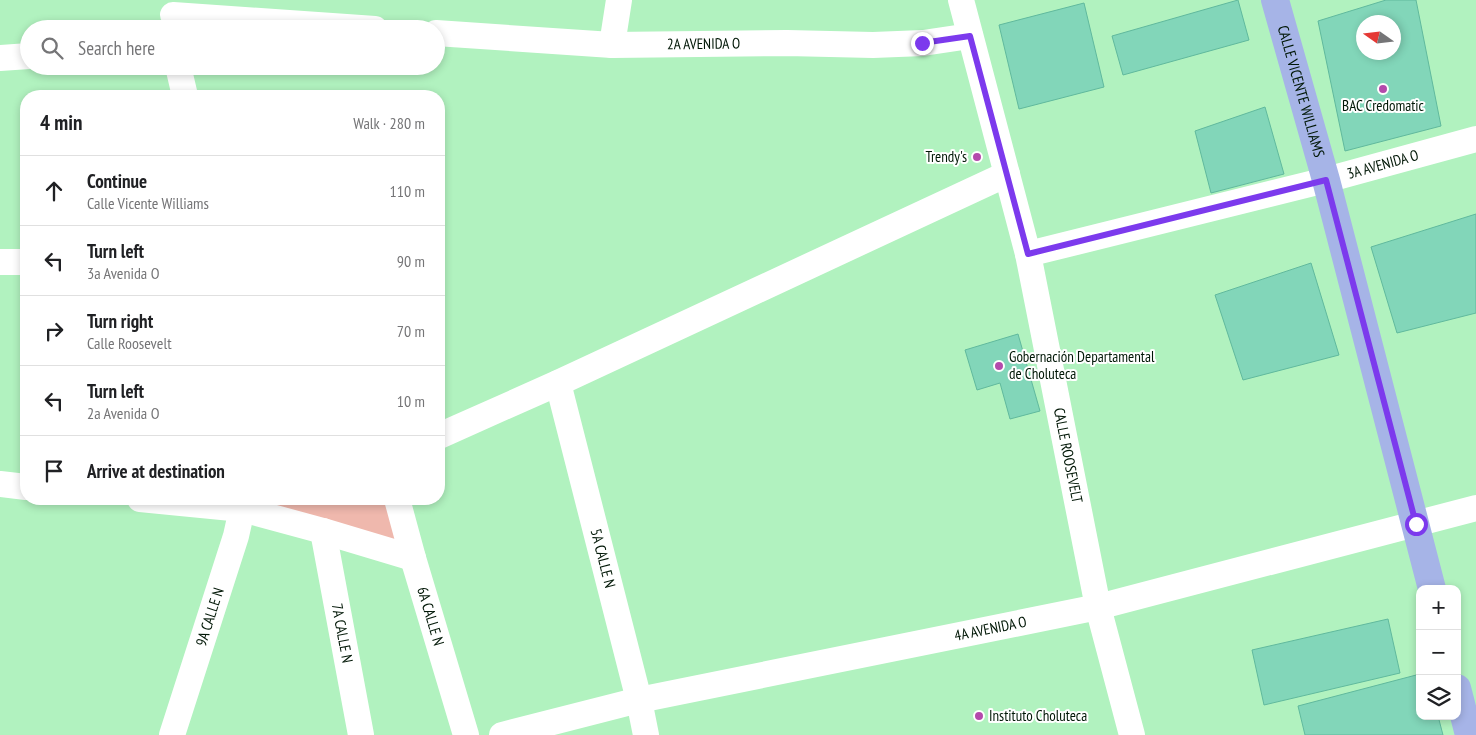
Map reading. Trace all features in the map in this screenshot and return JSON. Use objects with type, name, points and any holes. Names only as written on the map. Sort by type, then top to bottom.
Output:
[{"type":"main road","name":"CALLE VICENTE WILLIAMS","points":[[1275,0],[1326,180],[1431,585]]},
{"type":"main road","points":[[1461,704],[1469,735]]},
{"type":"street","points":[[612,45],[619,0]]},
{"type":"street","name":"CALLE ROOSEVELT","points":[[961,0],[1028,254],[1098,607],[1132,735]]},
{"type":"street","points":[[175,15],[246,20]]},
{"type":"street","name":"2A AVENIDA O","points":[[445,34],[612,45],[788,43],[872,45],[922,43],[970,36]]},
{"type":"street","points":[[0,58],[20,57]]},
{"type":"street","points":[[180,75],[184,90]]},
{"type":"street","name":"3A AVENIDA O","points":[[1028,254],[1326,180],[1476,139]]},
{"type":"street","points":[[445,433],[558,383],[1006,174]]},
{"type":"street","points":[[0,262],[20,262]]},
{"type":"street","name":"5A CALLE N","points":[[558,383],[639,700],[646,735]]},
{"type":"street","points":[[0,484],[20,486]]},
{"type":"street","name":"9A CALLE N","points":[[172,735],[236,536],[242,505]]},
{"type":"street","points":[[245,505],[323,532],[413,558]]},
{"type":"street","name":"6A CALLE N","points":[[399,505],[466,735]]},
{"type":"street","name":"4A AVENIDA O","points":[[502,735],[639,700],[1098,607],[1476,508]]},
{"type":"street","name":"7A CALLE N","points":[[323,532],[361,735]]},
{"type":"shaded area","points":[[274,505],[386,505],[396,541]]},
{"type":"building","points":[[1238,0],[1249,40],[1123,75],[1112,36]]},
{"type":"building","name":"BAC Credomatic","points":[[1386,0],[1416,0],[1441,126],[1345,151],[1318,21]]},
{"type":"building","points":[[1084,3],[1104,87],[1019,109],[999,25]]},
{"type":"building","points":[[1265,107],[1284,174],[1211,193],[1195,131]]},
{"type":"building","points":[[1476,214],[1476,313],[1397,333],[1371,247]]},
{"type":"building","points":[[1311,263],[1339,355],[1243,380],[1215,295]]},
{"type":"building","name":"Gobernación Departamental de Choluteca","points":[[1018,334],[1040,411],[1010,419],[1000,383],[977,390],[965,350]]},
{"type":"building","points":[[1388,619],[1400,673],[1264,705],[1252,650]]},
{"type":"building","points":[[1416,675],[1416,720],[1439,720],[1443,735],[1305,735],[1298,706]]},
{"type":"place","name":"BAC Credomatic","points":[[1383,89]]},
{"type":"place","name":"Trendy's","points":[[977,157]]},
{"type":"place","name":"Gobernación Departamental de Choluteca","points":[[999,366]]},
{"type":"place","name":"Instituto Choluteca","points":[[979,716]]},
{"type":"route","points":[[922,43],[970,36],[1028,254],[1326,180],[1416,524]]}]
